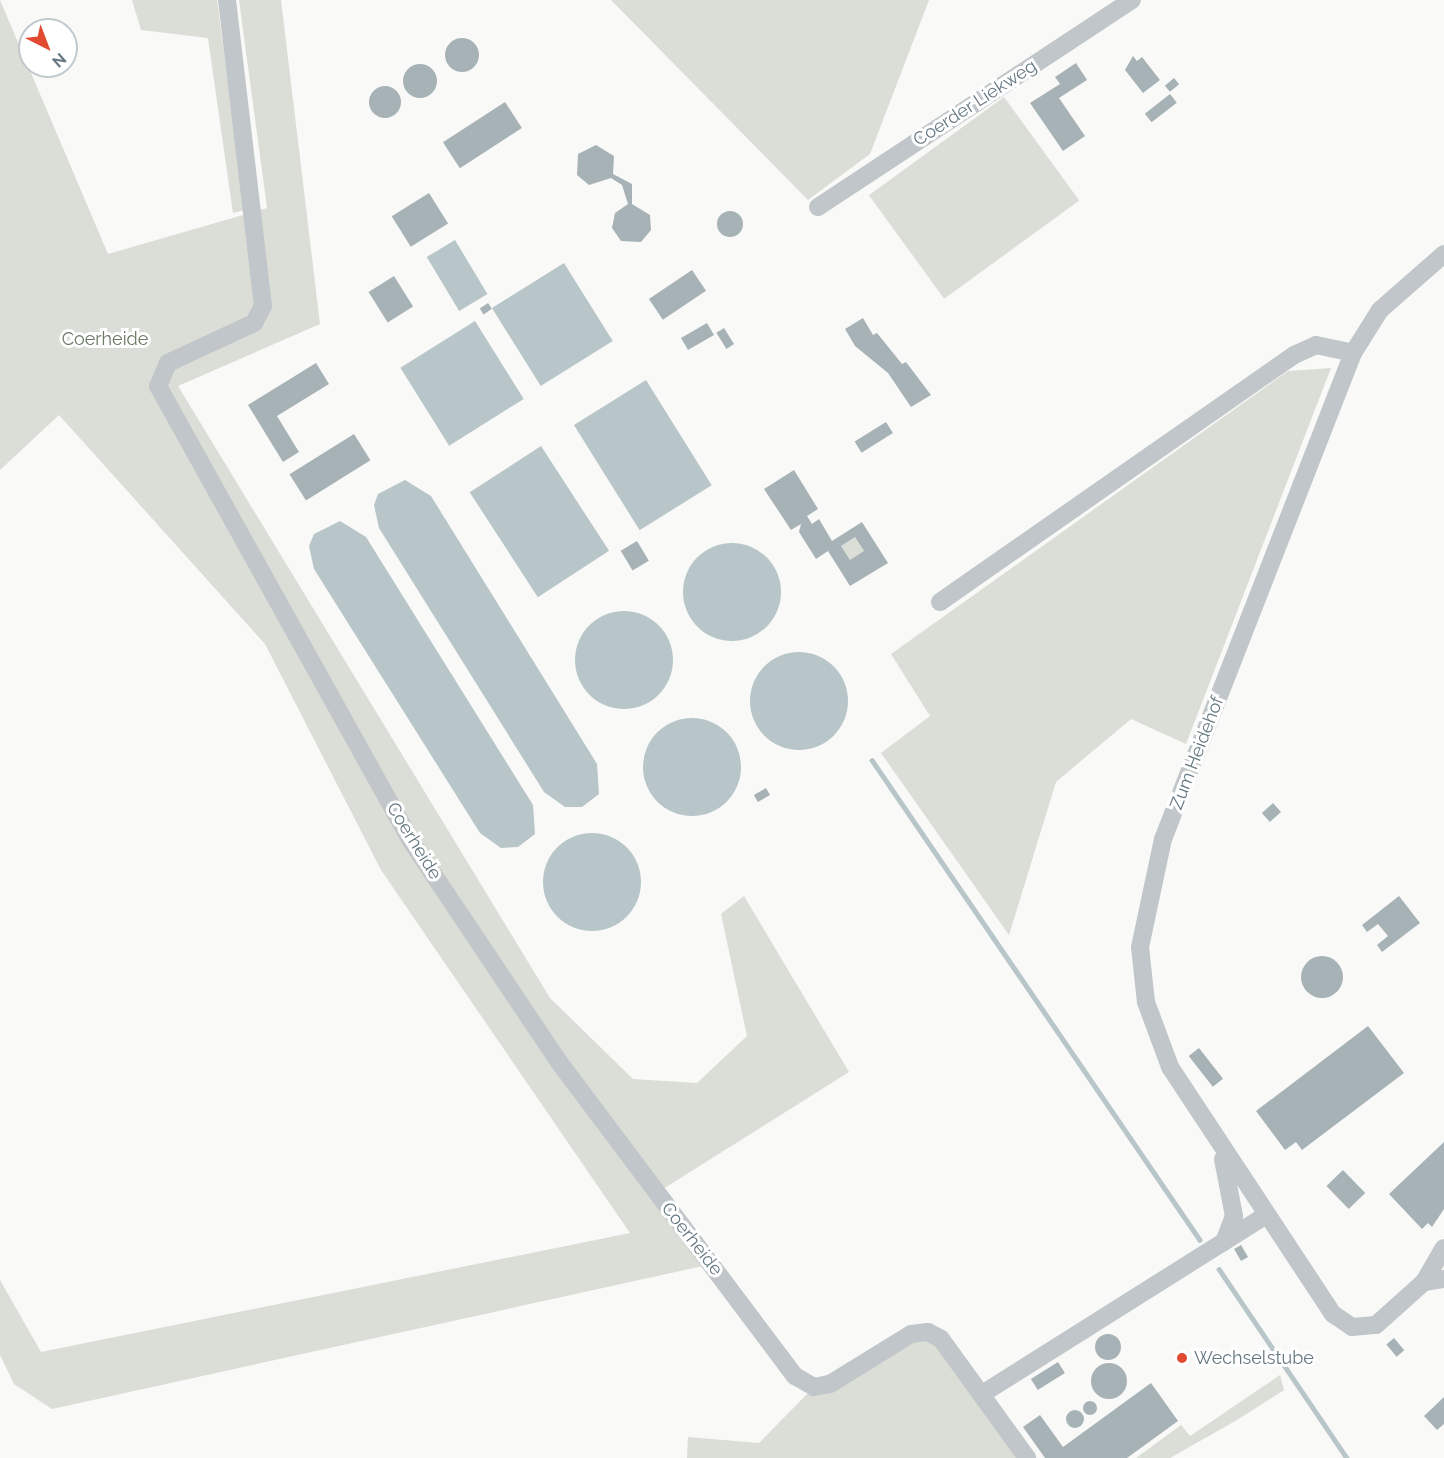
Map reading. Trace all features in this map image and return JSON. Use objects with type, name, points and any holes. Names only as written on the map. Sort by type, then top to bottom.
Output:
[{"type":"street","name":"Coerheide","points":[[227,0],[262,306],[254,323],[168,363],[158,386],[411,841],[559,1062],[795,1376],[814,1388],[830,1384],[911,1334],[928,1332],[941,1339],[1027,1458]]},
{"type":"street","name":"Coerder Liekweg","points":[[818,207],[1132,0]]},
{"type":"street","name":"Zum Heidehof","points":[[1444,254],[1380,310],[1353,353],[1163,839],[1141,930],[1143,984],[1157,1035],[1224,1153],[1328,1308],[1352,1327],[1376,1325],[1424,1282],[1444,1248]]},
{"type":"street","points":[[940,602],[1294,355],[1316,345],[1353,353]]},
{"type":"street","name":"Zum Heidehof","points":[[1224,1153],[1221,1170],[1234,1216],[1224,1242]]},
{"type":"street","points":[[982,1395],[1265,1216]]},
{"type":"street","points":[[1424,1282],[1444,1279]]},
{"type":"green space","name":"Coerheide","points":[[0,0],[18,42],[18,78],[33,78],[108,254],[267,208],[239,0],[281,0],[320,324],[178,386],[550,998],[633,1079],[697,1083],[747,1036],[721,914],[744,896],[849,1072],[663,1189],[712,1264],[52,1409],[14,1384],[0,1355],[0,1280],[41,1352],[630,1233],[381,870],[265,644],[59,415],[0,470]]},
{"type":"green space","points":[[132,0],[217,0],[245,210],[233,213],[208,38],[141,30]]},
{"type":"green space","points":[[611,0],[929,0],[870,154],[808,200]]},
{"type":"green space","points":[[1004,97],[1079,201],[944,299],[869,195]]},
{"type":"green space","points":[[1331,368],[1186,744],[1131,719],[1056,782],[1009,935],[881,753],[930,716],[891,654],[1288,371]]},
{"type":"green space","points":[[855,537],[864,551],[850,561],[841,546]]},
{"type":"green space","points":[[913,1338],[934,1339],[1021,1458],[687,1458],[688,1437],[759,1443],[807,1394],[817,1395]]},
{"type":"green space","points":[[1280,1375],[1284,1390],[1237,1420],[1170,1458],[1136,1458],[1181,1425],[1190,1436]]},
{"type":"shaded area","points":[[455,240],[487,294],[459,311],[427,257]]},
{"type":"shaded area","points":[[564,263],[613,341],[541,386],[492,308]]},
{"type":"shaded area","points":[[475,321],[524,399],[449,446],[400,368]]},
{"type":"shaded area","points":[[646,380],[712,485],[640,530],[574,425]]},
{"type":"shaded area","points":[[541,446],[609,551],[538,597],[470,492]]},
{"type":"shaded area","points":[[405,480],[431,496],[597,764],[599,794],[582,807],[565,807],[544,792],[379,528],[374,505],[378,494]]},
{"type":"shaded area","points":[[340,521],[366,537],[533,805],[535,834],[518,847],[501,848],[480,833],[314,569],[309,546],[314,534]]},
{"type":"shaded area","points":[[732,543],[751,547],[767,557],[777,573],[781,592],[777,611],[767,627],[751,637],[732,641],[713,637],[697,627],[687,611],[683,592],[687,573],[697,557],[713,547]]},
{"type":"shaded area","points":[[624,611],[643,615],[659,625],[669,641],[673,660],[669,679],[659,695],[643,705],[624,709],[605,705],[589,695],[579,679],[575,660],[579,641],[589,625],[605,615]]},
{"type":"shaded area","points":[[799,652],[818,656],[834,666],[844,682],[848,701],[844,720],[834,736],[818,746],[799,750],[780,746],[764,736],[754,720],[750,701],[754,682],[764,666],[780,656]]},
{"type":"shaded area","points":[[692,718],[711,722],[727,732],[737,748],[741,767],[737,786],[727,802],[711,812],[692,816],[673,812],[657,802],[647,786],[643,767],[647,748],[657,732],[673,722]]},
{"type":"shaded area","points":[[592,833],[611,837],[627,847],[637,863],[641,882],[637,901],[627,917],[611,927],[592,931],[573,927],[557,917],[547,901],[543,882],[547,863],[557,847],[573,837]]},
{"type":"building","points":[[462,38],[474,43],[479,55],[474,67],[462,72],[450,67],[445,55],[450,43]]},
{"type":"building","points":[[1133,56],[1137,61],[1142,57],[1160,80],[1143,93],[1125,70]]},
{"type":"building","points":[[1076,63],[1087,80],[1059,98],[1085,136],[1063,151],[1030,103],[1060,84],[1055,77]]},
{"type":"building","points":[[420,64],[432,69],[437,81],[432,93],[420,98],[408,93],[403,81],[408,69]]},
{"type":"building","points":[[1174,78],[1179,84],[1170,92],[1165,86]]},
{"type":"building","points":[[385,86],[397,90],[401,102],[397,114],[385,118],[373,114],[369,102],[373,90]]},
{"type":"building","points":[[1170,94],[1177,103],[1152,122],[1145,114]]},
{"type":"building","points":[[505,102],[522,128],[460,168],[443,142]]},
{"type":"building","points":[[596,145],[614,156],[613,174],[632,184],[632,204],[650,215],[651,230],[641,242],[621,241],[612,228],[615,213],[628,204],[622,185],[611,178],[589,185],[577,175],[578,154]]},
{"type":"building","points":[[429,193],[448,224],[411,247],[392,216]]},
{"type":"building","points":[[730,211],[739,215],[743,224],[739,233],[730,237],[721,233],[717,224],[721,215]]},
{"type":"building","points":[[692,270],[706,291],[663,320],[649,299]]},
{"type":"building","points":[[394,276],[413,307],[388,322],[369,292]]},
{"type":"building","points":[[488,303],[492,309],[484,314],[480,309]]},
{"type":"building","points":[[863,318],[873,335],[877,333],[902,364],[906,362],[931,395],[911,407],[888,373],[855,346],[845,329]]},
{"type":"building","points":[[707,323],[714,335],[688,350],[681,338]]},
{"type":"building","points":[[724,328],[734,344],[726,349],[716,333]]},
{"type":"building","points":[[316,363],[329,384],[277,416],[299,452],[283,462],[248,405]]},
{"type":"building","points":[[886,422],[893,433],[862,453],[855,442]]},
{"type":"building","points":[[354,434],[370,460],[306,501],[290,474]]},
{"type":"building","points":[[794,470],[818,509],[807,516],[812,524],[819,519],[832,541],[862,522],[888,563],[850,586],[828,551],[816,559],[799,532],[801,524],[791,530],[764,489]],"holes":[[[855,537],[864,551],[850,560],[841,546]]]},
{"type":"building","points":[[637,541],[649,561],[633,571],[621,551]]},
{"type":"building","points":[[766,788],[770,795],[758,802],[754,795]]},
{"type":"building","points":[[1273,803],[1281,812],[1270,822],[1262,813]]},
{"type":"building","points":[[1399,896],[1420,923],[1382,952],[1377,945],[1388,936],[1378,924],[1367,932],[1362,925]]},
{"type":"building","points":[[1322,956],[1337,962],[1343,977],[1337,992],[1322,998],[1307,992],[1301,977],[1307,962]]},
{"type":"building","points":[[1368,1026],[1404,1073],[1302,1150],[1296,1142],[1285,1150],[1256,1111]]},
{"type":"building","points":[[1199,1048],[1223,1079],[1213,1087],[1189,1056]]},
{"type":"building","points":[[1444,1142],[1444,1209],[1432,1227],[1428,1223],[1422,1229],[1389,1194]]},
{"type":"building","points":[[1343,1170],[1365,1193],[1349,1209],[1326,1186]]},
{"type":"building","points":[[1241,1245],[1248,1257],[1241,1261],[1234,1249]]},
{"type":"building","points":[[1108,1334],[1117,1338],[1121,1347],[1117,1356],[1108,1360],[1099,1356],[1095,1347],[1099,1338]]},
{"type":"building","points":[[1394,1338],[1404,1350],[1397,1357],[1386,1344]]},
{"type":"building","points":[[1058,1362],[1065,1373],[1038,1390],[1031,1379]]},
{"type":"building","points":[[1109,1363],[1122,1368],[1127,1381],[1122,1394],[1109,1399],[1096,1394],[1091,1381],[1096,1368]]},
{"type":"building","points":[[1151,1383],[1178,1421],[1127,1458],[1045,1458],[1023,1427],[1040,1415],[1063,1447]]},
{"type":"building","points":[[1444,1397],[1444,1424],[1437,1430],[1424,1416]]},
{"type":"building","points":[[1090,1401],[1095,1403],[1097,1408],[1095,1413],[1090,1415],[1085,1413],[1083,1408],[1085,1403]]},
{"type":"building","points":[[1075,1410],[1081,1413],[1084,1419],[1081,1425],[1075,1428],[1069,1425],[1066,1419],[1069,1413]]},
{"type":"waterway","points":[[872,760],[1200,1240]]},
{"type":"waterway","points":[[1219,1269],[1347,1458]]},
{"type":"place","name":"Wechselstube","points":[[1182,1358]]}]
